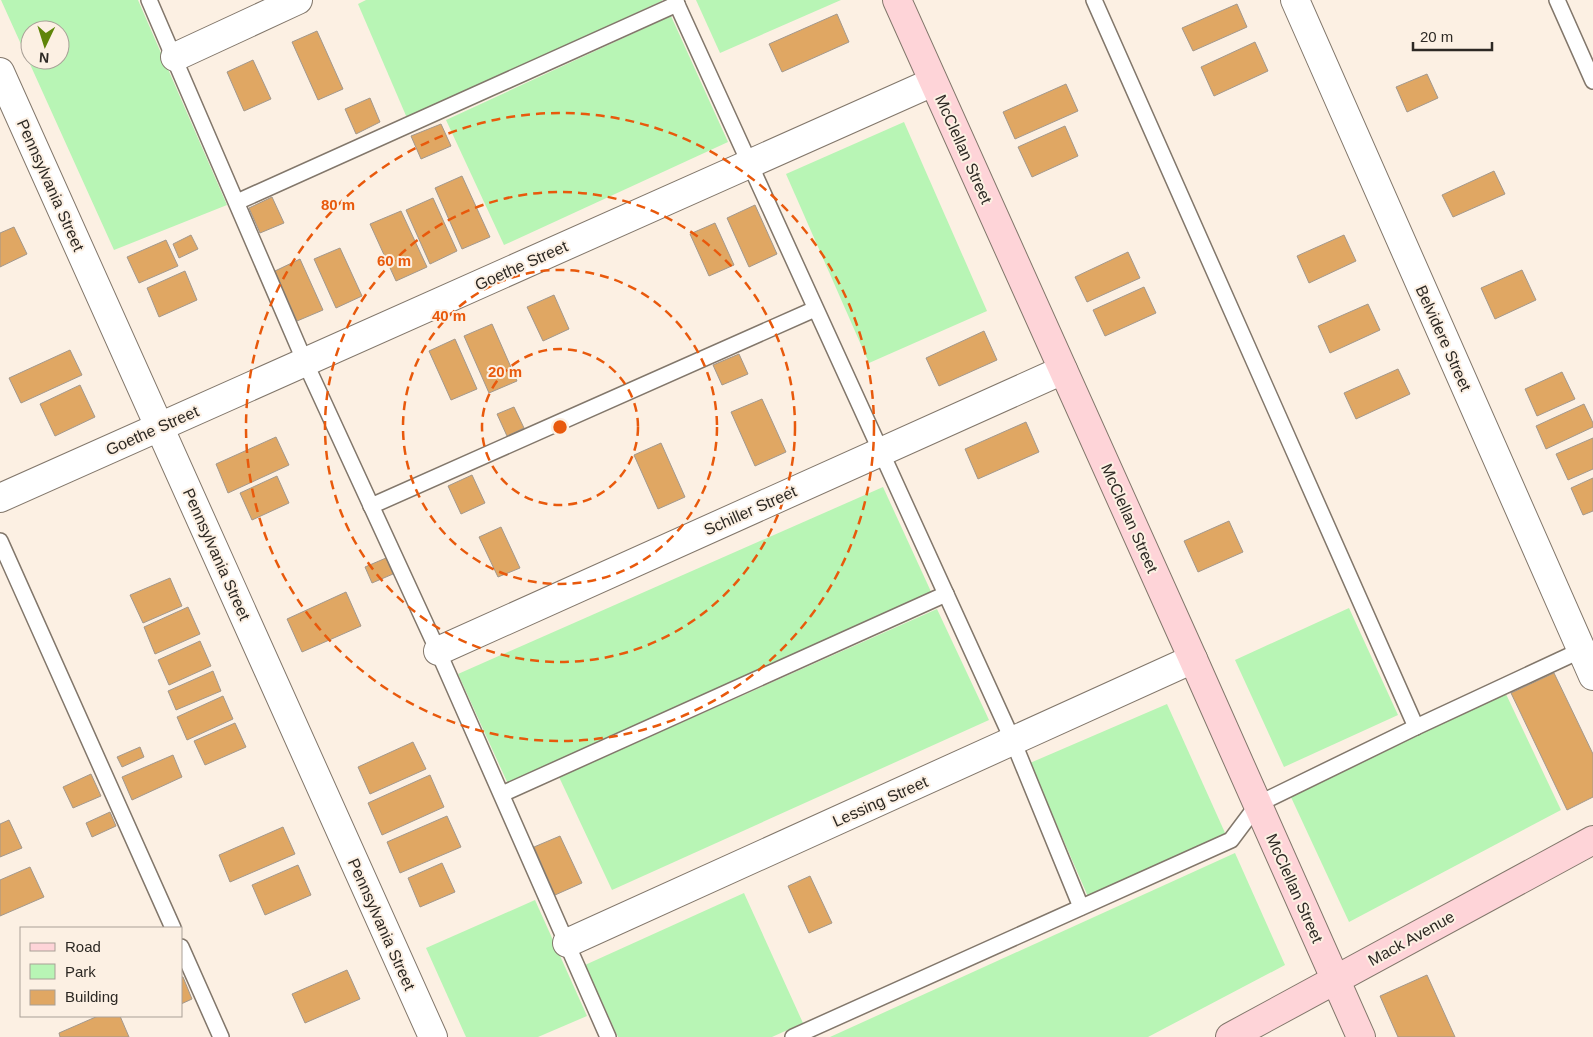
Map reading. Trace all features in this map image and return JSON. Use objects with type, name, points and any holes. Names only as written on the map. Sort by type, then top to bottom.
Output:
[{"type":"street","points":[[175,57],[298,0]]},
{"type":"street","name":"McClellan Street","points":[[897,0],[1361,1037]]},
{"type":"street","name":"Belvidere Street","points":[[1294,0],[1587,647],[1593,676]]},
{"type":"street","name":"Pennsylvania Street","points":[[0,72],[433,1037]]},
{"type":"street","name":"Goethe Street","points":[[0,498],[933,82]]},
{"type":"street","name":"Schiller Street","points":[[438,651],[1063,370]]},
{"type":"street","name":"Lessing Street","points":[[567,943],[1193,659]]},
{"type":"street","name":"Mack Avenue","points":[[1230,1037],[1593,840]]},
{"type":"lane","points":[[150,0],[305,362],[438,651],[608,1037]]},
{"type":"lane","points":[[1094,0],[1416,727]]},
{"type":"lane","points":[[1557,0],[1593,81]]},
{"type":"lane","points":[[237,202],[676,2],[1013,741],[1081,907]]},
{"type":"lane","points":[[371,506],[815,309]]},
{"type":"lane","points":[[0,541],[173,927]]},
{"type":"lane","points":[[502,794],[946,594]]},
{"type":"lane","points":[[793,1037],[1231,840],[1258,804],[1587,647]]},
{"type":"lane","points":[[182,949],[222,1037]]},
{"type":"green space","points":[[1,0],[138,0],[227,205],[114,250],[33,70],[70,70],[70,20],[20,20],[20,42]]},
{"type":"green space","points":[[366,0],[662,1],[407,118],[358,4]]},
{"type":"green space","points":[[696,0],[841,0],[720,53]]},
{"type":"green space","points":[[671,16],[728,142],[504,245],[446,120]]},
{"type":"green space","points":[[904,122],[987,311],[869,363],[786,174]]},
{"type":"green space","points":[[883,487],[933,596],[508,784],[458,674]]},
{"type":"green space","points":[[1349,608],[1398,715],[1284,767],[1235,660]]},
{"type":"green space","points":[[937,609],[989,720],[612,890],[559,777]]},
{"type":"green space","points":[[1505,692],[1561,810],[1349,922],[1290,795]]},
{"type":"green space","points":[[1167,704],[1226,835],[1089,899],[1030,763]]},
{"type":"green space","points":[[1235,853],[1285,965],[1148,1037],[830,1037]]},
{"type":"green space","points":[[744,893],[803,1023],[772,1037],[618,1037],[585,965]]},
{"type":"green space","points":[[535,900],[587,1016],[538,1037],[466,1037],[426,948]]},
{"type":"building","points":[[1237,4],[1247,27],[1193,51],[1182,28]]},
{"type":"building","points":[[837,14],[849,42],[782,72],[769,44]]},
{"type":"building","points":[[317,31],[343,89],[318,100],[292,42]]},
{"type":"building","points":[[1255,42],[1268,71],[1214,96],[1201,67]]},
{"type":"building","points":[[253,60],[271,99],[244,111],[227,72]]},
{"type":"building","points":[[1427,74],[1438,98],[1407,112],[1396,87]]},
{"type":"building","points":[[1066,84],[1078,111],[1015,139],[1003,112]]},
{"type":"building","points":[[370,98],[380,122],[356,134],[345,109]]},
{"type":"building","points":[[441,124],[451,146],[421,159],[411,136]]},
{"type":"building","points":[[1065,126],[1078,156],[1032,177],[1018,147]]},
{"type":"building","points":[[1494,171],[1505,194],[1453,217],[1442,195]]},
{"type":"building","points":[[462,176],[490,237],[462,249],[435,188]]},
{"type":"building","points":[[272,197],[284,223],[260,233],[249,208]]},
{"type":"building","points":[[433,198],[457,251],[430,264],[406,210]]},
{"type":"building","points":[[755,205],[777,254],[749,267],[727,218]]},
{"type":"building","points":[[401,211],[427,267],[396,281],[370,224]]},
{"type":"building","points":[[715,223],[734,265],[709,276],[690,234]]},
{"type":"building","points":[[14,227],[27,254],[0,267],[0,233]]},
{"type":"building","points":[[191,235],[198,249],[179,258],[173,244]]},
{"type":"building","points":[[1344,235],[1356,261],[1309,283],[1297,256]]},
{"type":"building","points":[[166,240],[178,266],[139,283],[127,257]]},
{"type":"building","points":[[340,248],[362,296],[336,308],[314,259]]},
{"type":"building","points":[[1128,252],[1140,278],[1087,302],[1075,277]]},
{"type":"building","points":[[300,259],[323,310],[297,321],[275,271]]},
{"type":"building","points":[[1522,270],[1536,300],[1495,319],[1481,288]]},
{"type":"building","points":[[185,271],[197,300],[159,317],[147,288]]},
{"type":"building","points":[[1144,287],[1156,313],[1105,336],[1093,310]]},
{"type":"building","points":[[554,295],[569,329],[543,341],[527,307]]},
{"type":"building","points":[[1368,304],[1380,330],[1330,353],[1318,326]]},
{"type":"building","points":[[492,324],[517,381],[489,393],[464,336]]},
{"type":"building","points":[[984,331],[997,360],[939,386],[926,358]]},
{"type":"building","points":[[455,339],[477,389],[451,400],[429,351]]},
{"type":"building","points":[[70,350],[82,375],[21,403],[9,378]]},
{"type":"building","points":[[739,354],[748,374],[722,385],[713,365]]},
{"type":"building","points":[[1398,369],[1410,394],[1356,419],[1344,393]]},
{"type":"building","points":[[1562,372],[1575,399],[1537,416],[1525,389]]},
{"type":"building","points":[[80,385],[95,417],[55,436],[40,404]]},
{"type":"building","points":[[762,399],[786,452],[755,466],[731,412]]},
{"type":"building","points":[[1584,404],[1593,427],[1546,449],[1536,426]]},
{"type":"building","points":[[514,407],[524,428],[507,436],[497,414]]},
{"type":"building","points":[[1026,422],[1039,452],[978,479],[965,449]]},
{"type":"building","points":[[276,437],[289,465],[228,493],[216,464]]},
{"type":"building","points":[[1593,438],[1593,469],[1568,480],[1556,454]]},
{"type":"building","points":[[661,443],[685,497],[658,509],[634,455]]},
{"type":"building","points":[[472,475],[485,503],[461,514],[448,486]]},
{"type":"building","points":[[277,476],[289,503],[252,520],[240,493]]},
{"type":"building","points":[[1593,478],[1593,511],[1583,515],[1571,488]]},
{"type":"building","points":[[1229,521],[1243,552],[1198,572],[1184,541]]},
{"type":"building","points":[[501,527],[520,568],[498,577],[479,537]]},
{"type":"building","points":[[386,558],[393,574],[372,583],[365,567]]},
{"type":"building","points":[[170,578],[182,606],[143,623],[130,595]]},
{"type":"building","points":[[346,592],[361,626],[302,652],[287,619]]},
{"type":"building","points":[[188,607],[200,634],[155,654],[144,627]]},
{"type":"building","points":[[200,641],[211,666],[169,685],[158,660]]},
{"type":"building","points":[[213,671],[221,691],[176,710],[168,691]]},
{"type":"building","points":[[1554,673],[1593,754],[1593,797],[1567,810],[1511,693]]},
{"type":"building","points":[[223,696],[233,719],[187,740],[177,717]]},
{"type":"building","points":[[235,723],[246,747],[205,765],[194,741]]},
{"type":"building","points":[[413,742],[426,769],[370,794],[358,767]]},
{"type":"building","points":[[140,747],[144,757],[122,767],[117,757]]},
{"type":"building","points":[[173,755],[182,777],[132,800],[122,777]]},
{"type":"building","points":[[91,774],[101,796],[73,808],[63,787]]},
{"type":"building","points":[[430,775],[444,807],[382,835],[368,803]]},
{"type":"building","points":[[110,812],[116,826],[92,837],[86,823]]},
{"type":"building","points":[[447,816],[461,847],[400,873],[387,842]]},
{"type":"building","points":[[9,820],[22,848],[0,857],[0,824]]},
{"type":"building","points":[[283,827],[295,854],[230,882],[219,855]]},
{"type":"building","points":[[560,836],[582,883],[555,895],[534,847]]},
{"type":"building","points":[[442,863],[455,892],[420,907],[408,878]]},
{"type":"building","points":[[298,865],[311,895],[265,915],[252,885]]},
{"type":"building","points":[[30,867],[44,897],[0,916],[0,880]]},
{"type":"building","points":[[810,876],[832,923],[809,933],[788,886]]},
{"type":"building","points":[[347,970],[360,999],[305,1023],[292,994]]},
{"type":"building","points":[[1427,975],[1455,1037],[1398,1037],[1380,996]]},
{"type":"building","points":[[182,977],[183,977],[192,999],[182,1004]]},
{"type":"building","points":[[96,1017],[120,1017],[129,1037],[60,1037],[59,1033]]}]
